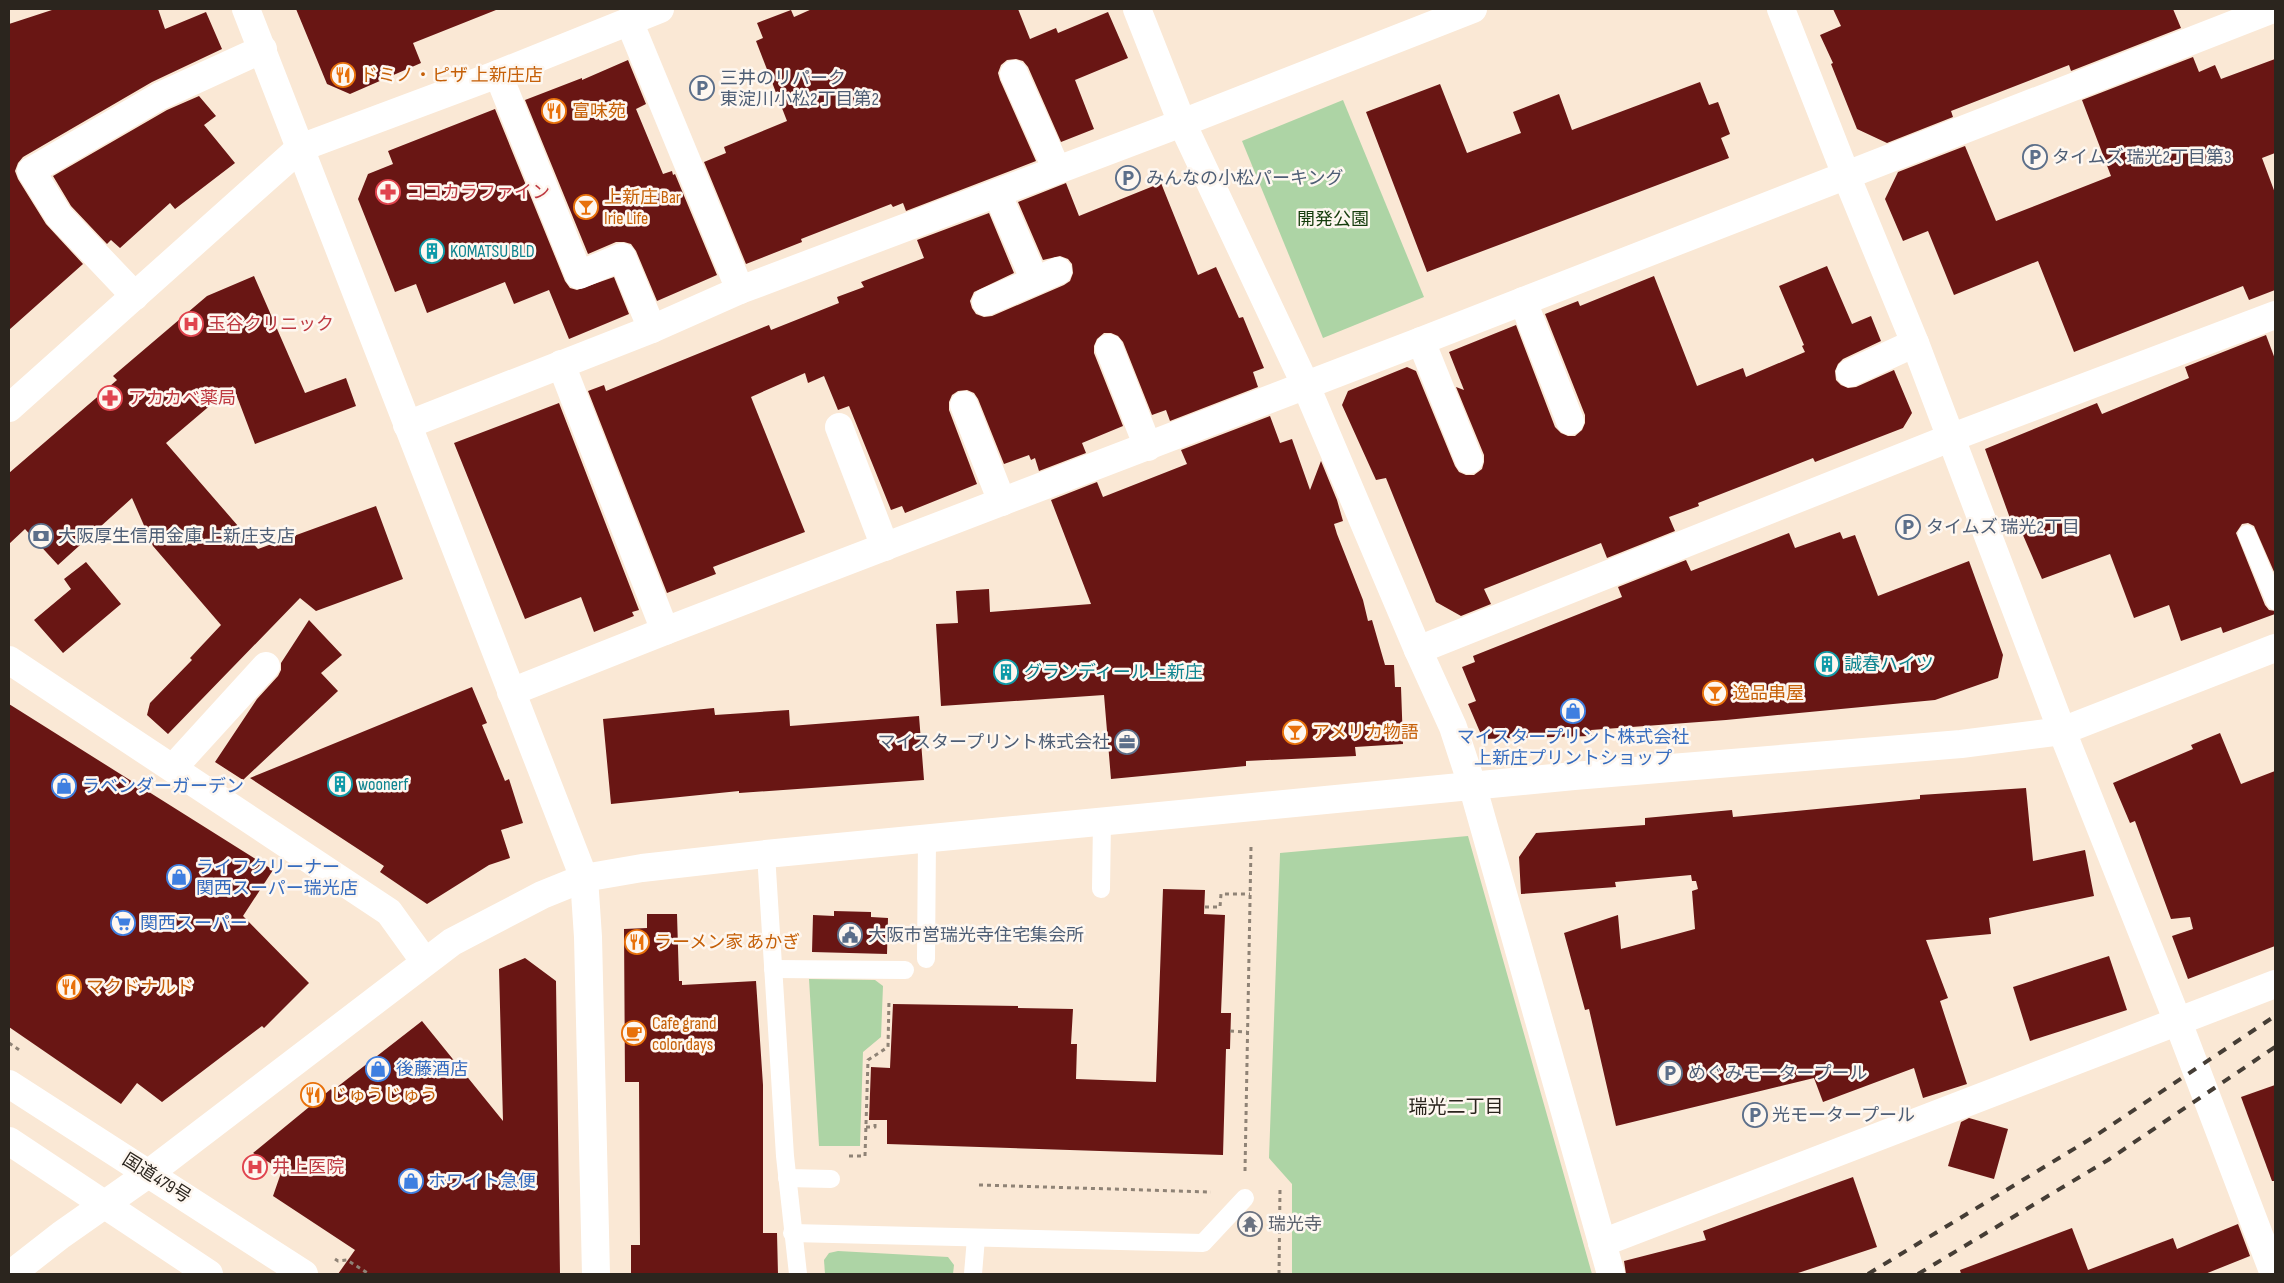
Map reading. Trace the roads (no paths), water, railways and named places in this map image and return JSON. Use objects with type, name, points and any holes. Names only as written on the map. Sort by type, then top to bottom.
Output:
[{"type":"main road","points":[[246,9],[584,878],[588,937],[596,1274]]},
{"type":"main road","points":[[9,408],[300,148],[498,74],[660,9]]},
{"type":"main road","points":[[1137,9],[1182,123],[1306,386],[1418,650],[1453,727],[1611,1274]]},
{"type":"main road","points":[[407,425],[652,329],[740,290],[1182,123],[1473,9]]},
{"type":"main road","points":[[1781,9],[1846,175],[1915,342],[2062,731],[2178,1022],[2274,1274]]},
{"type":"main road","points":[[511,692],[665,631],[1306,386],[2273,9]]},
{"type":"main road","points":[[629,21],[740,290]]},
{"type":"main road","points":[[134,296],[60,216],[30,171],[160,96],[263,49]]},
{"type":"main road","points":[[498,74],[580,276],[622,257],[652,329]]},
{"type":"main road","points":[[1014,74],[1057,170]]},
{"type":"main road","points":[[986,302],[1046,276],[997,193]]},
{"type":"main road","points":[[1523,301],[1570,421]]},
{"type":"main road","points":[[1418,650],[1950,438],[2275,315]]},
{"type":"main road","points":[[1421,341],[1469,460]]},
{"type":"main road","points":[[1850,373],[1915,342]]},
{"type":"main road","points":[[1109,348],[1148,447]]},
{"type":"main road","points":[[561,364],[665,631]]},
{"type":"main road","points":[[964,405],[1002,502]]},
{"type":"main road","points":[[839,427],[885,547]]},
{"type":"main road","points":[[11,1274],[60,1235],[148,1174],[452,942],[542,895],[584,878],[642,868],[766,854],[1472,788],[1574,776],[1961,744],[2062,731],[2275,648]]},
{"type":"main road","points":[[9,660],[389,912],[425,962]]},
{"type":"main road","points":[[173,768],[266,666]]},
{"type":"main road","points":[[1602,1243],[2275,984]]},
{"type":"main road","name":"国道479号","points":[[9,1084],[304,1274]]},
{"type":"main road","points":[[9,1141],[209,1274]]},
{"type":"lane","points":[[2247,534],[2275,601]]},
{"type":"lane","points":[[1101,889],[1102,822]]},
{"type":"lane","points":[[926,959],[927,838]]},
{"type":"lane","points":[[766,854],[792,1233],[798,1274]]},
{"type":"lane","points":[[773,969],[898,970]]},
{"type":"lane","points":[[788,1178],[832,1179]]},
{"type":"lane","points":[[792,1233],[1203,1243],[1245,1198]]},
{"type":"lane","points":[[973,1274],[976,1238]]},
{"type":"railway","points":[[1868,1274],[2092,1138],[2275,1016]]},
{"type":"railway","points":[[1918,1274],[2108,1160],[2275,1047]]},
{"type":"place","name":"ドミノ・ピザ 上新庄店","points":[[343,75]]},
{"type":"place","name":"三井のリパーク 東淀川小松2丁目第2","points":[[702,88]]},
{"type":"place","name":"富味苑","points":[[554,111]]},
{"type":"place","name":"タイムズ 瑞光2丁目第3","points":[[2035,157]]},
{"type":"place","name":"みんなの小松パーキング","points":[[1128,178]]},
{"type":"place","name":"ココカラファイン","points":[[388,192]]},
{"type":"place","name":"上新庄 Bar Irie Life","points":[[586,207]]},
{"type":"place","name":"KOMATSU BLD","points":[[432,251]]},
{"type":"place","name":"玉谷クリニック","points":[[191,324]]},
{"type":"place","name":"アカカベ薬局","points":[[110,398]]},
{"type":"place","name":"タイムズ 瑞光2丁目","points":[[1908,527]]},
{"type":"place","name":"大阪厚生信用金庫 上新庄支店","points":[[41,536]]},
{"type":"place","name":"誠春ハイツ","points":[[1827,664]]},
{"type":"place","name":"グランディール上新庄","points":[[1006,672]]},
{"type":"place","name":"逸品串屋","points":[[1715,693]]},
{"type":"place","name":"マイスタープリント株式会社 上新庄プリントショップ","points":[[1573,711]]},
{"type":"place","name":"アメリカ物語","points":[[1295,732]]},
{"type":"place","name":"マイスタープリント株式会社","points":[[1127,742]]},
{"type":"place","name":"woonerf","points":[[340,784]]},
{"type":"place","name":"ラベンダーガーデン","points":[[64,786]]},
{"type":"place","name":"ライフクリーナー 関西スーパー瑞光店","points":[[179,877]]},
{"type":"place","name":"関西スーパー","points":[[123,923]]},
{"type":"place","name":"大阪市営瑞光寺住宅集会所","points":[[850,935]]},
{"type":"place","name":"ラーメン家 あかぎ","points":[[637,942]]},
{"type":"place","name":"マクドナルド","points":[[69,987]]},
{"type":"place","name":"Cafe grand color days","points":[[634,1033]]},
{"type":"place","name":"後藤酒店","points":[[378,1069]]},
{"type":"place","name":"めぐみモータープール","points":[[1670,1073]]},
{"type":"place","name":"じゅうじゅう","points":[[313,1095]]},
{"type":"place","name":"光モータープール","points":[[1755,1115]]},
{"type":"place","name":"井上医院","points":[[255,1167]]},
{"type":"place","name":"ホワイト急便","points":[[411,1181]]},
{"type":"place","name":"瑞光寺","points":[[1250,1224]]},
{"type":"district","name":"瑞光二丁目","points":[[1456,1106]]},
{"type":"park label","name":"開発公園","points":[[1333,219]]}]
